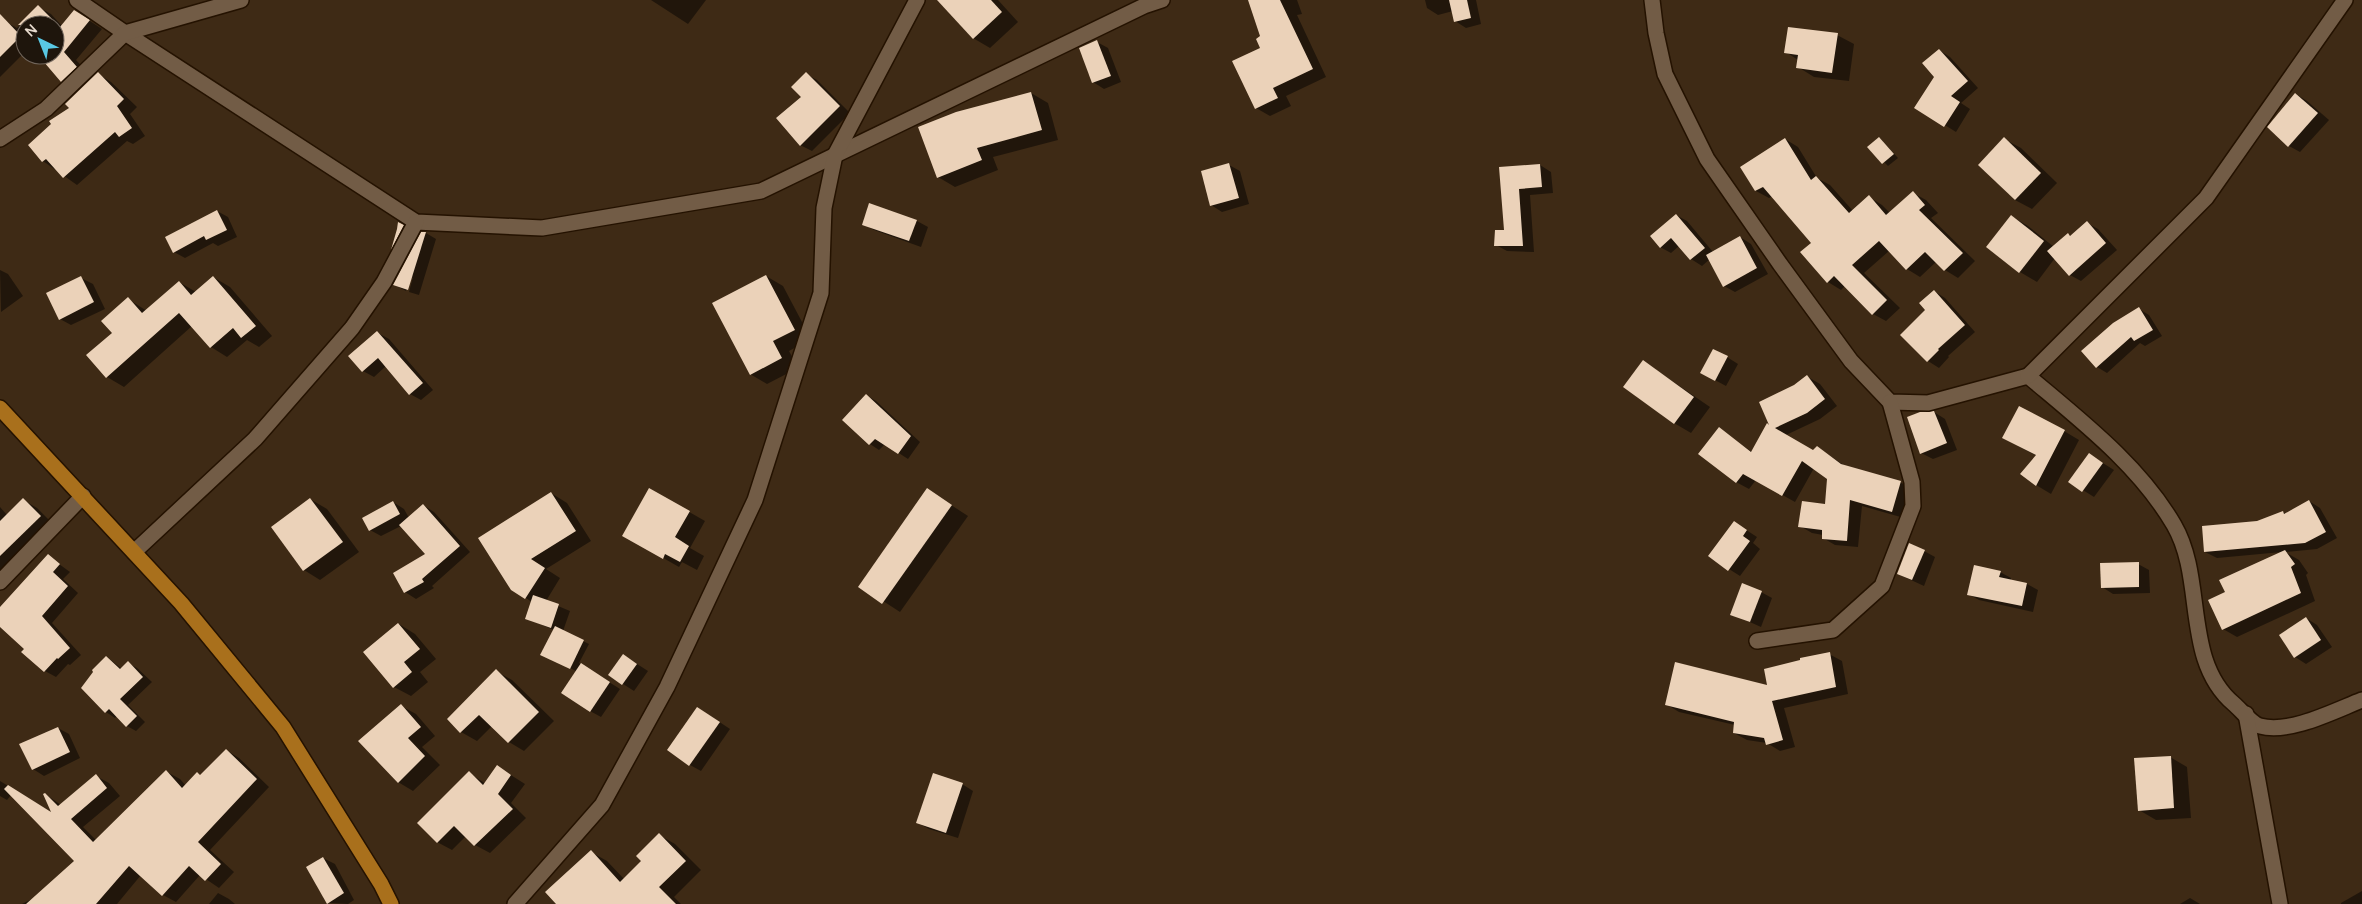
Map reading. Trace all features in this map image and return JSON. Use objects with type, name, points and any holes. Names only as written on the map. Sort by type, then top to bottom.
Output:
[{"type":"main road","points":[[0,408],[181,603],[283,727],[382,884],[391,904]]},
{"type":"street","points":[[77,0],[416,222],[542,228],[761,191],[1144,6],[1162,0]]},
{"type":"street","points":[[0,139],[46,109],[125,33],[242,0]]},
{"type":"street","points":[[515,904],[602,804],[667,688],[755,500],[821,293],[824,208],[834,155],[917,0]]},
{"type":"street","points":[[1652,0],[1656,33],[1665,74],[1707,159],[1780,264],[1851,361],[1890,402],[1912,482],[1913,506],[1882,586],[1833,630],[1757,641]]},
{"type":"street","points":[[1890,402],[1928,403],[2028,376],[2206,198],[2345,0]]},
{"type":"street","points":[[134,552],[255,440],[352,328],[384,282],[416,222]]},
{"type":"street","points":[[2028,376],[2091,431],[2140,478],[2174,525],[2189,559],[2204,659],[2224,696],[2259,726],[2289,726],[2362,700]]},
{"type":"street","points":[[0,582],[83,496]]},
{"type":"street","points":[[2246,714],[2280,904]]},
{"type":"building","points":[[937,0],[991,0],[1002,12],[973,39]]},
{"type":"building","points":[[1248,0],[1280,0],[1313,69],[1273,88],[1278,98],[1255,109],[1232,61],[1260,48],[1256,39],[1260,36]]},
{"type":"building","points":[[1449,0],[1467,0],[1471,18],[1454,22]]},
{"type":"building","points":[[38,5],[48,15],[28,15]]},
{"type":"building","points":[[74,10],[90,20],[65,51],[65,21]]},
{"type":"building","points":[[0,14],[15,30],[15,42],[0,57]]},
{"type":"building","points":[[1788,27],[1838,33],[1832,73],[1796,68],[1798,55],[1784,53]]},
{"type":"building","points":[[1097,40],[1111,76],[1092,83],[1079,48]]},
{"type":"building","points":[[1939,49],[1968,81],[1951,96],[1960,102],[1944,127],[1914,108],[1934,77],[1922,63]]},
{"type":"building","points":[[65,53],[77,67],[61,82],[47,65],[65,65]]},
{"type":"building","points":[[98,72],[124,99],[117,106],[132,128],[119,137],[115,132],[63,178],[46,159],[42,162],[28,145],[51,124],[49,121],[69,108],[65,104]]},
{"type":"building","points":[[806,72],[840,106],[800,146],[776,118],[801,97],[791,87]]},
{"type":"building","points":[[1031,92],[1042,130],[977,148],[982,160],[937,178],[918,127],[956,112]]},
{"type":"building","points":[[2295,93],[2318,113],[2288,147],[2267,127]]},
{"type":"building","points":[[1879,137],[1894,154],[1882,164],[1867,147]]},
{"type":"building","points":[[2004,137],[2041,173],[2015,200],[1978,165]]},
{"type":"building","points":[[1785,138],[1811,180],[1816,176],[1849,213],[1869,195],[1886,215],[1913,191],[1925,205],[1919,210],[1963,253],[1944,271],[1925,252],[1906,270],[1879,241],[1852,265],[1887,300],[1872,315],[1834,276],[1827,283],[1800,252],[1811,243],[1763,187],[1755,191],[1740,167]]},
{"type":"building","points":[[1229,163],[1239,198],[1210,206],[1201,171]]},
{"type":"building","points":[[1540,164],[1542,187],[1519,189],[1523,246],[1494,246],[1495,230],[1504,230],[1499,167]]},
{"type":"building","points":[[869,203],[917,220],[909,241],[862,225]]},
{"type":"building","points":[[217,210],[227,230],[206,240],[204,236],[173,253],[165,237]]},
{"type":"building","points":[[1676,214],[1705,248],[1690,260],[1671,238],[1660,248],[1650,236]]},
{"type":"building","points":[[2011,215],[2044,241],[2019,273],[1986,247]]},
{"type":"building","points":[[2087,221],[2106,243],[2069,276],[2047,251],[2068,233],[2070,236]]},
{"type":"building","points":[[398,222],[404,225],[391,250],[397,229]]},
{"type":"building","points":[[421,232],[426,232],[408,290],[393,285]]},
{"type":"building","points":[[1740,236],[1757,268],[1723,287],[1706,255]]},
{"type":"building","points":[[766,275],[795,330],[773,341],[782,358],[750,375],[712,303]]},
{"type":"building","points":[[81,276],[94,302],[59,320],[46,293]]},
{"type":"building","points":[[213,276],[256,326],[241,338],[233,328],[210,348],[179,313],[106,378],[86,355],[112,333],[101,321],[128,297],[142,313],[179,281],[191,295]]},
{"type":"building","points":[[1934,290],[1965,325],[1938,349],[1927,362],[1900,335],[1925,310],[1919,303]]},
{"type":"building","points":[[2139,307],[2153,330],[2134,341],[2131,337],[2096,368],[2081,351],[2113,323]]},
{"type":"building","points":[[377,331],[423,383],[409,395],[378,358],[362,372],[348,356]]},
{"type":"building","points":[[1713,349],[1728,356],[1715,381],[1700,373]]},
{"type":"building","points":[[1643,360],[1694,397],[1674,424],[1623,387]]},
{"type":"building","points":[[1807,375],[1825,399],[1807,413],[1775,428],[1813,450],[1817,446],[1841,464],[1901,481],[1892,512],[1850,500],[1847,541],[1822,539],[1822,530],[1798,527],[1802,501],[1825,504],[1827,479],[1802,461],[1782,496],[1743,474],[1736,483],[1698,454],[1719,427],[1751,452],[1767,423],[1769,425],[1759,402],[1794,385]]},
{"type":"building","points":[[866,394],[911,436],[898,454],[875,439],[869,445],[842,420]]},
{"type":"building","points":[[2019,406],[2065,430],[2036,486],[2020,474],[2036,455],[2002,438]]},
{"type":"building","points":[[1934,411],[1947,443],[1920,454],[1907,417],[1920,412]]},
{"type":"building","points":[[2089,453],[2103,463],[2082,492],[2068,482]]},
{"type":"building","points":[[649,488],[690,511],[675,537],[689,546],[680,562],[665,554],[663,559],[622,536]]},
{"type":"building","points":[[927,488],[952,505],[882,604],[858,587]]},
{"type":"building","points":[[551,492],[576,531],[531,559],[545,568],[525,599],[511,590],[478,538]]},
{"type":"building","points":[[23,498],[41,516],[0,556],[0,521]]},
{"type":"building","points":[[310,498],[343,542],[303,571],[271,527]]},
{"type":"building","points":[[2309,500],[2326,532],[2305,543],[2204,552],[2202,526],[2257,521],[2283,511],[2284,514]]},
{"type":"building","points":[[393,501],[400,514],[369,531],[362,518]]},
{"type":"building","points":[[423,504],[460,546],[422,579],[424,582],[404,593],[393,573],[425,554],[399,525]]},
{"type":"building","points":[[1734,521],[1747,530],[1743,536],[1750,541],[1728,571],[1708,556]]},
{"type":"building","points":[[1909,543],[1925,550],[1912,580],[1897,574]]},
{"type":"building","points":[[2285,550],[2295,564],[2291,567],[2301,593],[2222,630],[2208,600],[2225,592],[2219,580]]},
{"type":"building","points":[[48,554],[60,564],[53,572],[68,586],[42,616],[70,648],[44,672],[21,652],[24,649],[0,627],[0,607]]},
{"type":"building","points":[[2139,562],[2139,587],[2101,588],[2100,563]]},
{"type":"building","points":[[1974,565],[2001,571],[1999,577],[2027,583],[2022,606],[1967,595]]},
{"type":"building","points":[[1742,583],[1762,591],[1750,622],[1730,615]]},
{"type":"building","points":[[533,595],[559,604],[551,628],[525,619]]},
{"type":"building","points":[[2306,617],[2321,640],[2294,658],[2279,635]]},
{"type":"building","points":[[398,623],[420,649],[404,662],[412,672],[393,688],[363,652]]},
{"type":"building","points":[[555,626],[584,640],[570,669],[540,655]]},
{"type":"building","points":[[1830,652],[1836,687],[1772,701],[1783,740],[1766,745],[1764,738],[1733,733],[1734,722],[1665,705],[1675,662],[1767,685],[1764,669],[1800,660],[1800,658]]},
{"type":"building","points":[[623,654],[637,664],[622,685],[608,675]]},
{"type":"building","points":[[106,656],[120,669],[128,661],[143,677],[120,699],[137,716],[126,727],[109,709],[105,713],[81,688],[93,672],[92,670]]},
{"type":"building","points":[[581,663],[610,682],[590,712],[561,693]]},
{"type":"building","points":[[496,669],[539,712],[508,743],[479,715],[460,733],[447,719]]},
{"type":"building","points":[[401,704],[421,727],[408,738],[425,756],[398,783],[358,741]]},
{"type":"building","points":[[697,707],[720,722],[689,766],[667,750]]},
{"type":"building","points":[[58,727],[70,752],[32,770],[19,744]]},
{"type":"building","points":[[226,749],[257,779],[198,842],[221,864],[205,881],[189,866],[162,896],[129,866],[96,904],[26,904],[74,861],[4,789],[8,785],[51,812],[43,794],[45,793],[58,806],[96,774],[107,788],[71,819],[93,842],[166,770],[182,788],[197,772],[200,775]]},
{"type":"building","points":[[2171,756],[2174,808],[2138,811],[2134,758]]},
{"type":"building","points":[[497,765],[511,775],[498,794],[513,809],[474,846],[454,826],[437,843],[417,823],[469,771],[483,785]]},
{"type":"building","points":[[933,773],[963,783],[946,833],[916,823]]},
{"type":"building","points":[[659,833],[686,861],[659,887],[676,904],[556,904],[545,892],[591,850],[620,882],[641,861],[636,856]]},
{"type":"building","points":[[323,857],[344,893],[327,904],[306,867]]}]
